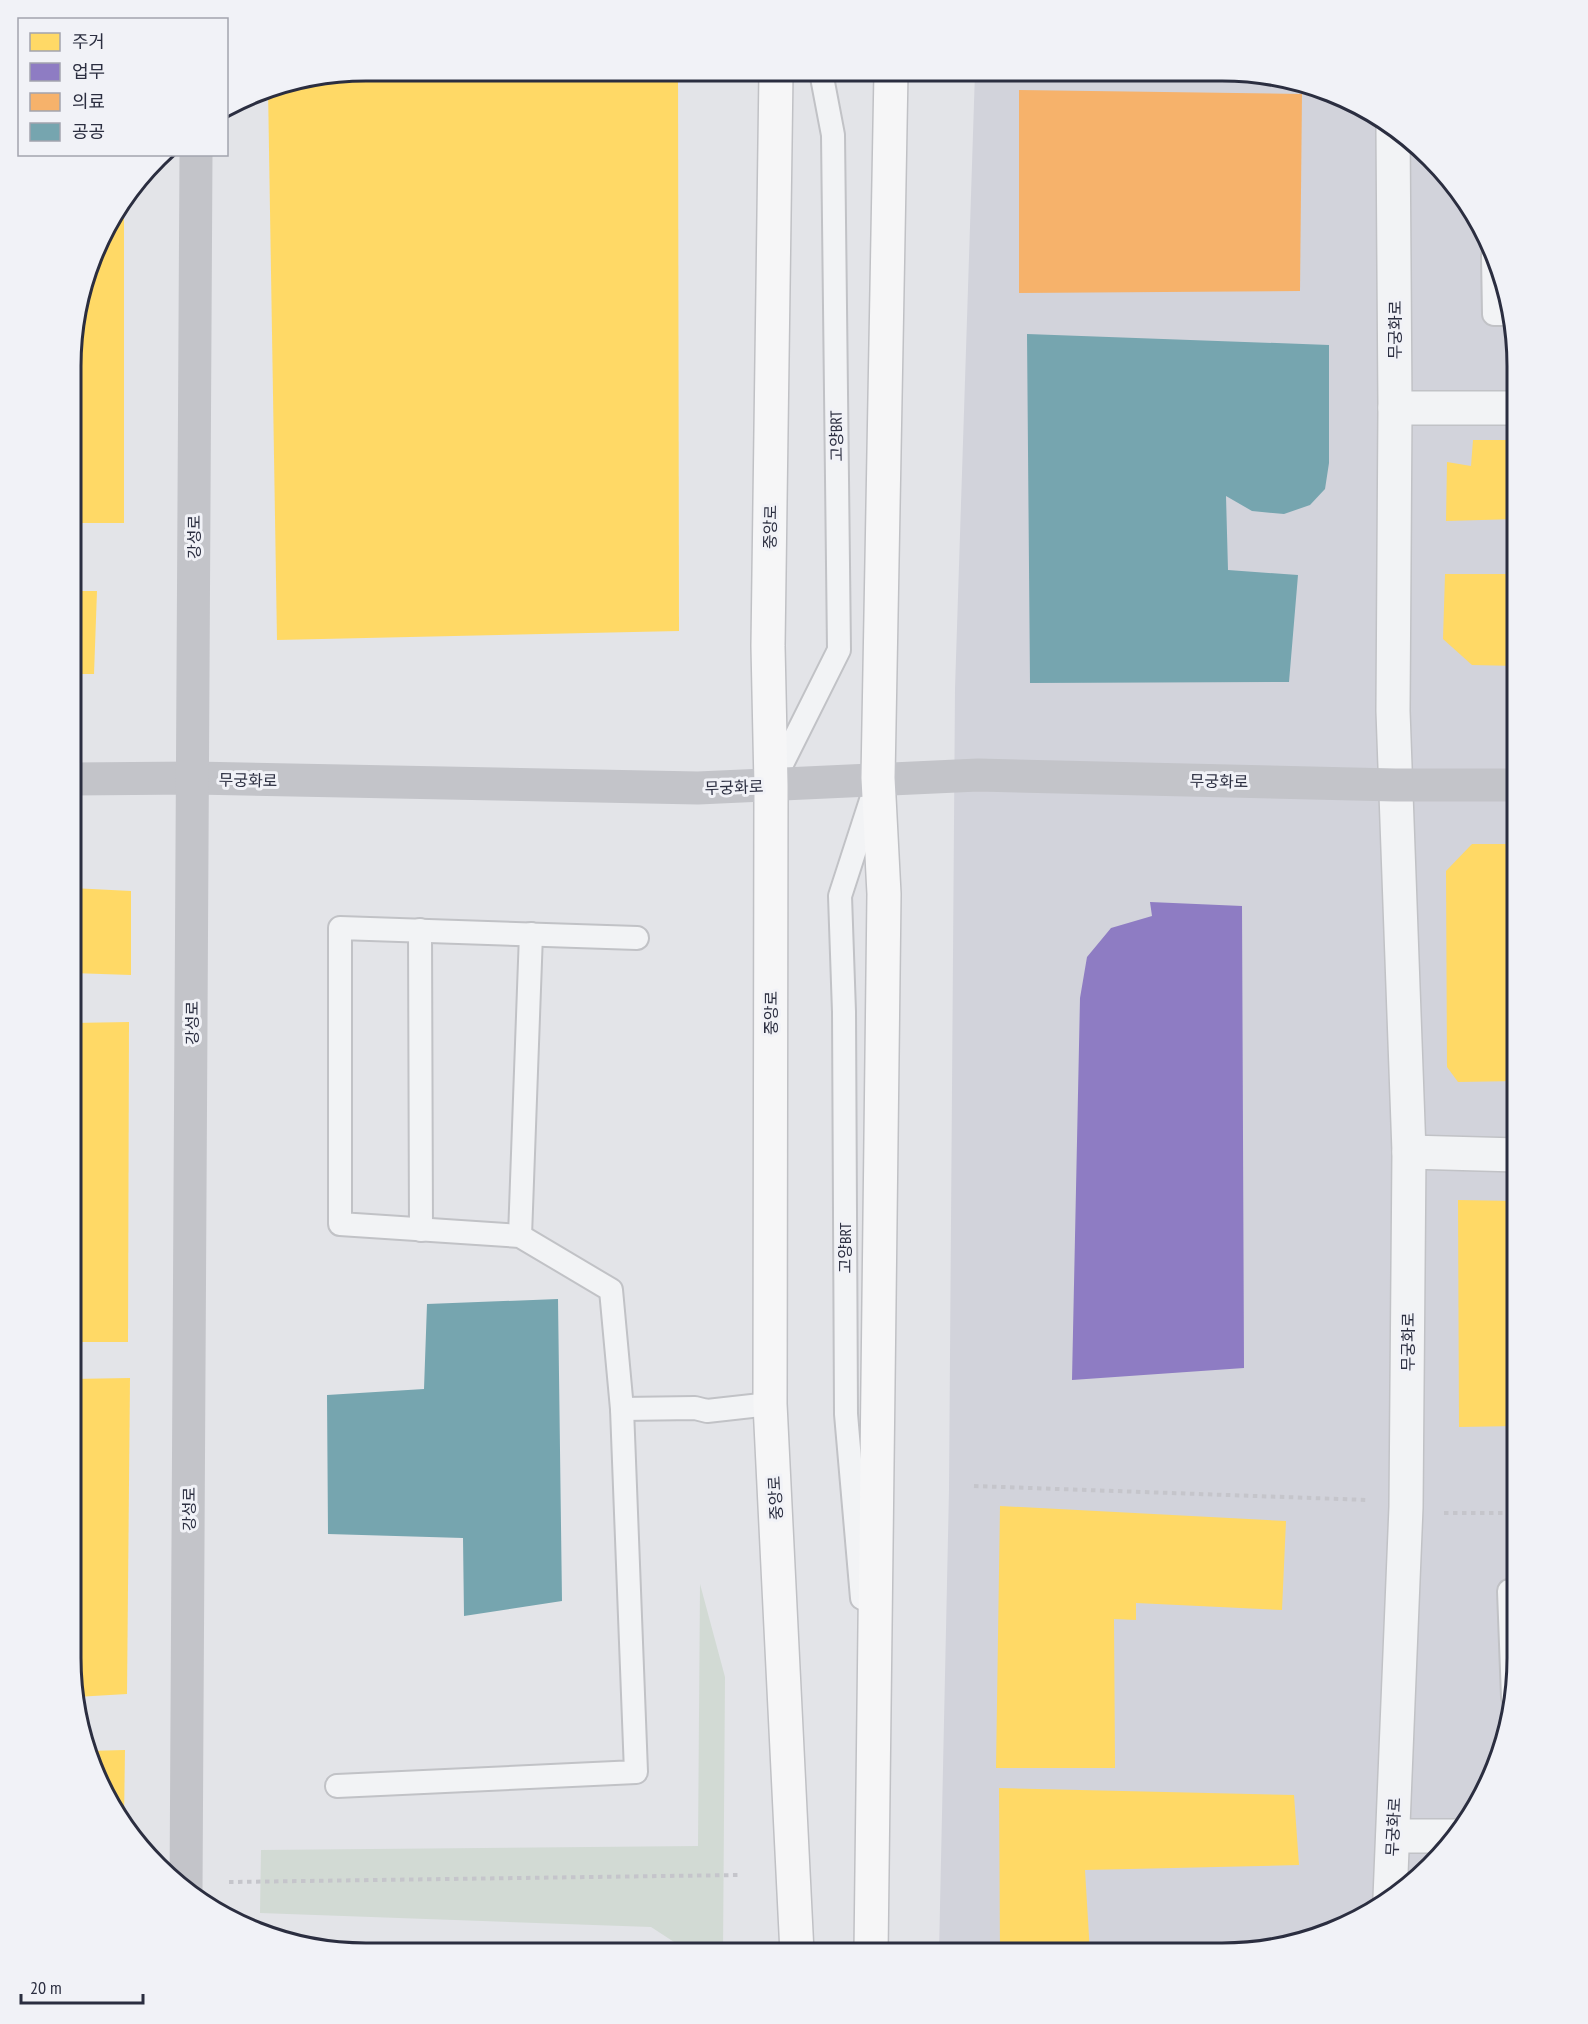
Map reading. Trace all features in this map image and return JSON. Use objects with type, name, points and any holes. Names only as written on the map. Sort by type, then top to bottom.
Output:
[{"type":"main road","name":"중앙로","points":[[776,81],[768,646],[771,785],[770,1404],[797,1943]]},
{"type":"main road","points":[[871,1943],[884,894],[878,778],[891,81]]},
{"type":"street","name":"무궁화로","points":[[1391,1887],[1406,1508],[1409,1152],[1393,699],[1395,408],[1393,139]]},
{"type":"street","name":"강성로","points":[[186,1878],[196,156]]},
{"type":"street","points":[[1395,408],[1507,408]]},
{"type":"street","name":"무궁화로","points":[[81,779],[194,778],[698,788],[978,775],[1395,785],[1507,785]]},
{"type":"street","points":[[1409,1152],[1507,1155]]},
{"type":"street","points":[[1393,1836],[1444,1836]]},
{"type":"lane","name":"고양BRT","points":[[771,785],[839,650],[833,135],[823,81]]},
{"type":"lane","points":[[1493,280],[1494,314],[1502,314]]},
{"type":"lane","name":"고양BRT","points":[[872,1722],[846,1414],[844,1011],[840,896],[878,778]]},
{"type":"lane","points":[[337,1786],[636,1772],[622,1409],[611,1290],[520,1236],[339,1224],[340,928],[637,938]]},
{"type":"lane","points":[[420,930],[421,1230]]},
{"type":"lane","points":[[520,1236],[531,934]]},
{"type":"lane","points":[[622,1409],[695,1408],[707,1411],[770,1404]]},
{"type":"path","points":[[974,1486],[1368,1500]]},
{"type":"path","points":[[1437,1514],[1507,1513]]},
{"type":"path","points":[[229,1882],[738,1875]]},
{"type":"shaded area","points":[[975,81],[1259,83],[1313,96],[1348,110],[1380,129],[1410,152],[1448,193],[1478,240],[1492,275],[1505,329],[1507,366],[1507,1658],[1505,1695],[1492,1749],[1478,1784],[1459,1816],[1436,1846],[1410,1872],[1364,1905],[1331,1921],[1296,1933],[1259,1941],[1222,1943],[939,1943],[949,1490],[955,689]]},
{"type":"shaded area","points":[[700,1584],[725,1677],[723,1943],[676,1943],[651,1927],[260,1913],[261,1850],[698,1846]]},
{"type":"building: 주거","points":[[366,81],[678,81],[679,631],[277,640],[268,99],[311,86]]},
{"type":"building: 주거","points":[[124,216],[124,523],[81,523],[81,366],[83,329],[91,292],[110,240]]},
{"type":"building: 주거","points":[[1473,440],[1507,440],[1507,519],[1446,521],[1447,462],[1471,466]]},
{"type":"building: 주거","points":[[1445,574],[1507,574],[1507,666],[1472,665],[1443,639]]},
{"type":"building: 주거","points":[[81,591],[97,591],[94,674],[81,674]]},
{"type":"building: 주거","points":[[1472,844],[1507,844],[1507,1081],[1458,1082],[1447,1067],[1446,871]]},
{"type":"building: 주거","points":[[81,888],[131,891],[131,975],[81,973]]},
{"type":"building: 주거","points":[[129,1022],[128,1342],[81,1342],[81,1023]]},
{"type":"building: 주거","points":[[1458,1200],[1507,1201],[1507,1426],[1459,1427]]},
{"type":"building: 주거","points":[[130,1378],[127,1694],[83,1695],[81,1379]]},
{"type":"building: 주거","points":[[1000,1506],[1286,1521],[1282,1610],[1136,1603],[1136,1620],[1114,1619],[1115,1768],[996,1768]]},
{"type":"building: 주거","points":[[125,1750],[124,1808],[110,1784],[97,1751]]},
{"type":"building: 주거","points":[[999,1788],[1294,1795],[1299,1865],[1085,1870],[1089,1943],[1000,1943]]},
{"type":"building: 업무","points":[[1150,902],[1242,906],[1244,1368],[1072,1380],[1080,998],[1087,957],[1111,928],[1152,916]]},
{"type":"building: 의료","points":[[1019,90],[1302,94],[1300,291],[1019,293]]},
{"type":"building: 공공","points":[[1027,334],[1329,345],[1329,463],[1325,489],[1310,505],[1284,514],[1252,511],[1226,496],[1228,570],[1298,575],[1289,682],[1030,683]]},
{"type":"building: 공공","points":[[558,1299],[562,1601],[464,1616],[463,1538],[328,1534],[327,1395],[424,1389],[427,1304]]}]
